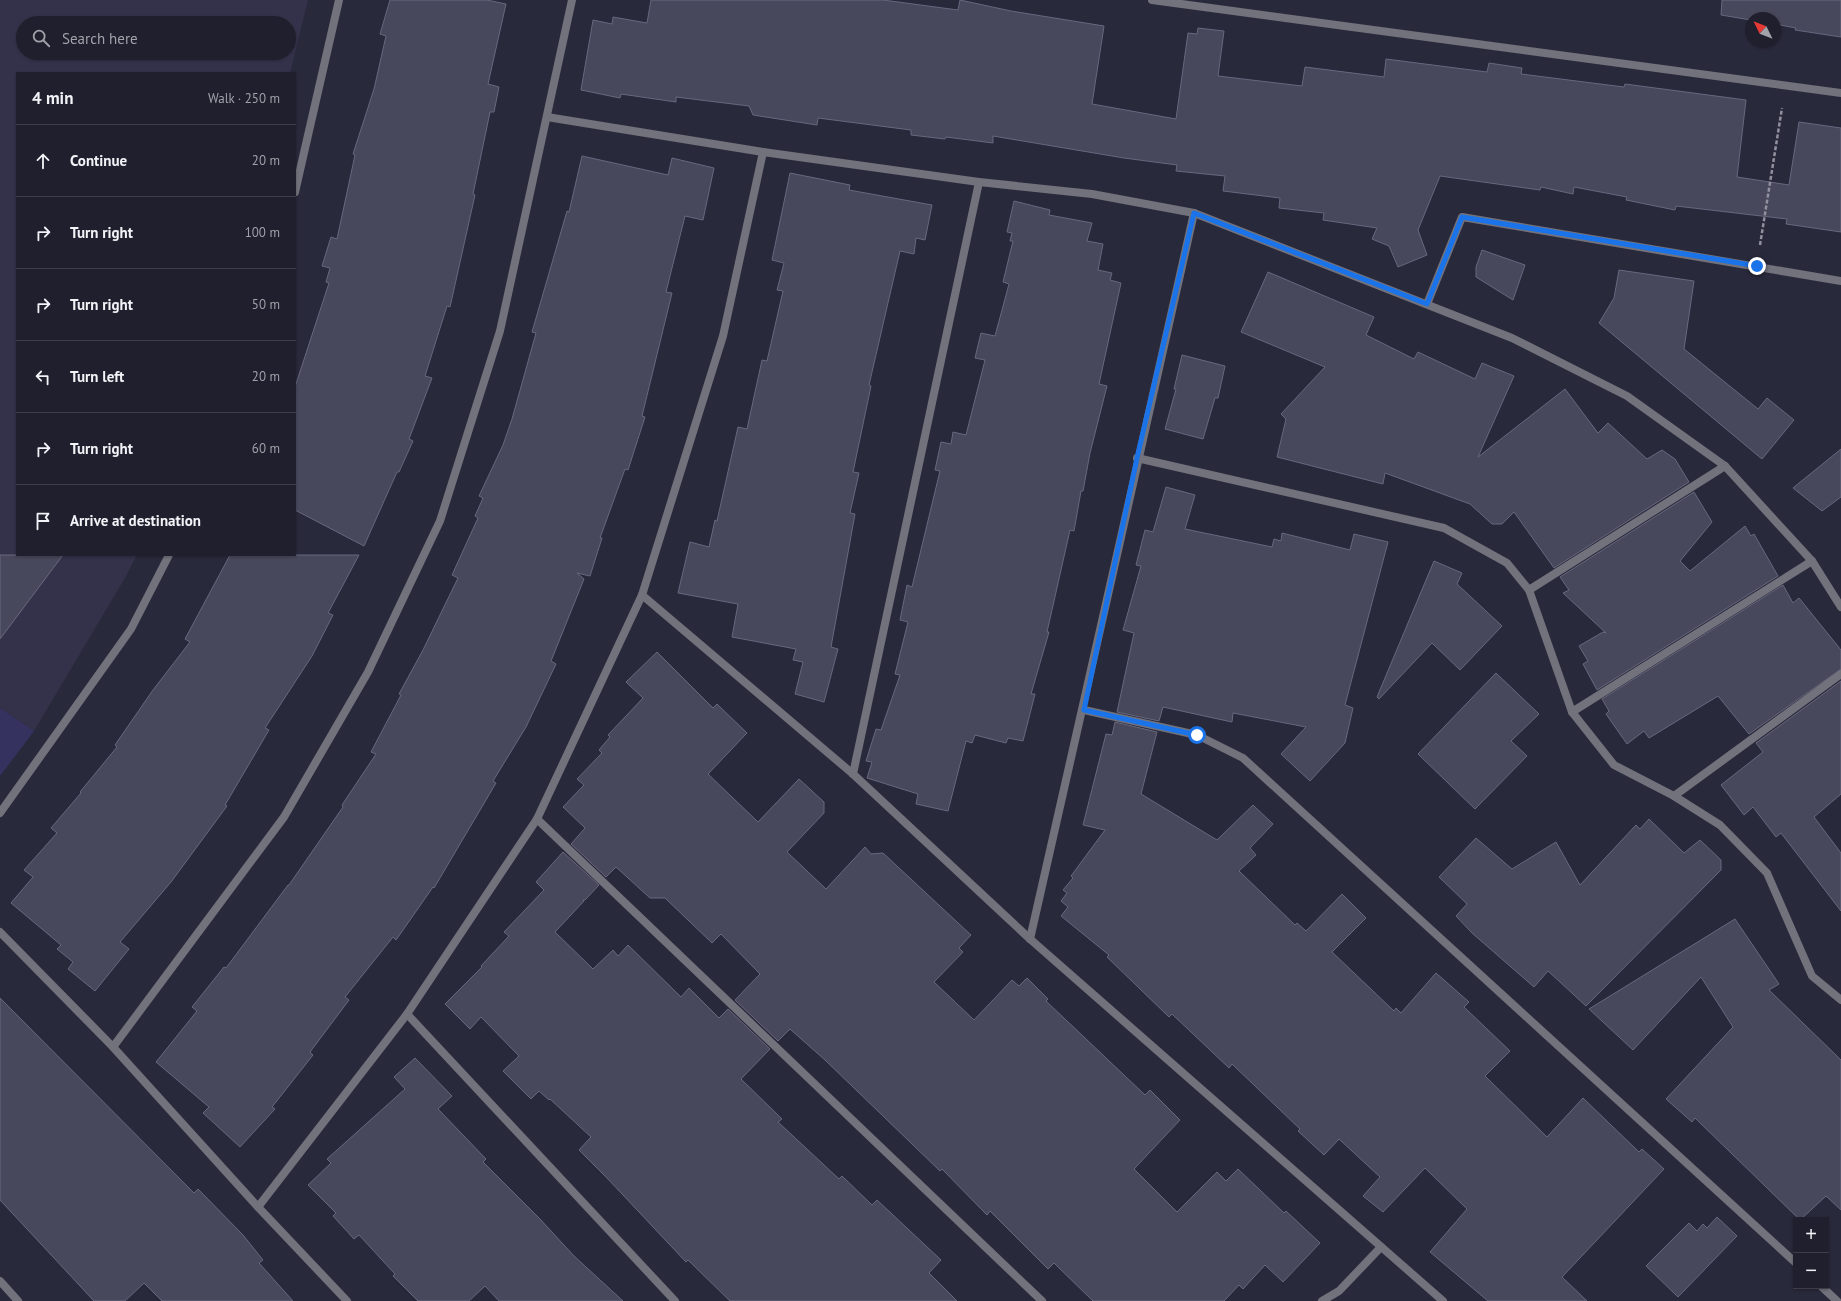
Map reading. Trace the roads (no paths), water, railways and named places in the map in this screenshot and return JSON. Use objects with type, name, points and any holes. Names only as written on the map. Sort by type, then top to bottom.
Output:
[{"type":"street","points":[[296,188],[339,0]]},
{"type":"street","points":[[112,1047],[284,817],[368,672],[440,521],[500,331],[572,0]]},
{"type":"street","points":[[1152,0],[1841,93]]},
{"type":"street","points":[[547,117],[763,152],[979,182],[1092,194],[1194,213],[1512,338],[1627,396],[1725,466],[1812,562],[1841,607]]},
{"type":"street","points":[[258,1207],[407,1014],[537,819],[642,595],[723,336],[763,152]]},
{"type":"street","points":[[853,774],[979,182]]},
{"type":"street","points":[[1030,939],[1084,710],[1137,458],[1194,213]]},
{"type":"street","points":[[1427,304],[1462,217],[1841,281]]},
{"type":"street","points":[[1137,458],[1444,528],[1506,563],[1529,590],[1572,712],[1614,764],[1674,796],[1720,825],[1767,873],[1812,976],[1841,1000]]},
{"type":"street","points":[[1529,590],[1725,466]]},
{"type":"street","points":[[0,813],[130,629],[169,556]]},
{"type":"street","points":[[1572,712],[1812,562]]},
{"type":"street","points":[[642,595],[853,774],[1030,939],[1443,1301]]},
{"type":"street","points":[[1674,796],[1841,674]]},
{"type":"street","points":[[1084,710],[1197,735],[1242,758],[1793,1260]]},
{"type":"street","points":[[537,819],[1042,1301]]},
{"type":"street","points":[[0,932],[112,1047],[258,1207],[347,1301]]},
{"type":"street","points":[[407,1014],[675,1301]]},
{"type":"street","points":[[1322,1301],[1339,1291],[1381,1247]]},
{"type":"street","points":[[0,1280],[18,1301]]},
{"type":"street","points":[[1824,1289],[1837,1301]]}]
